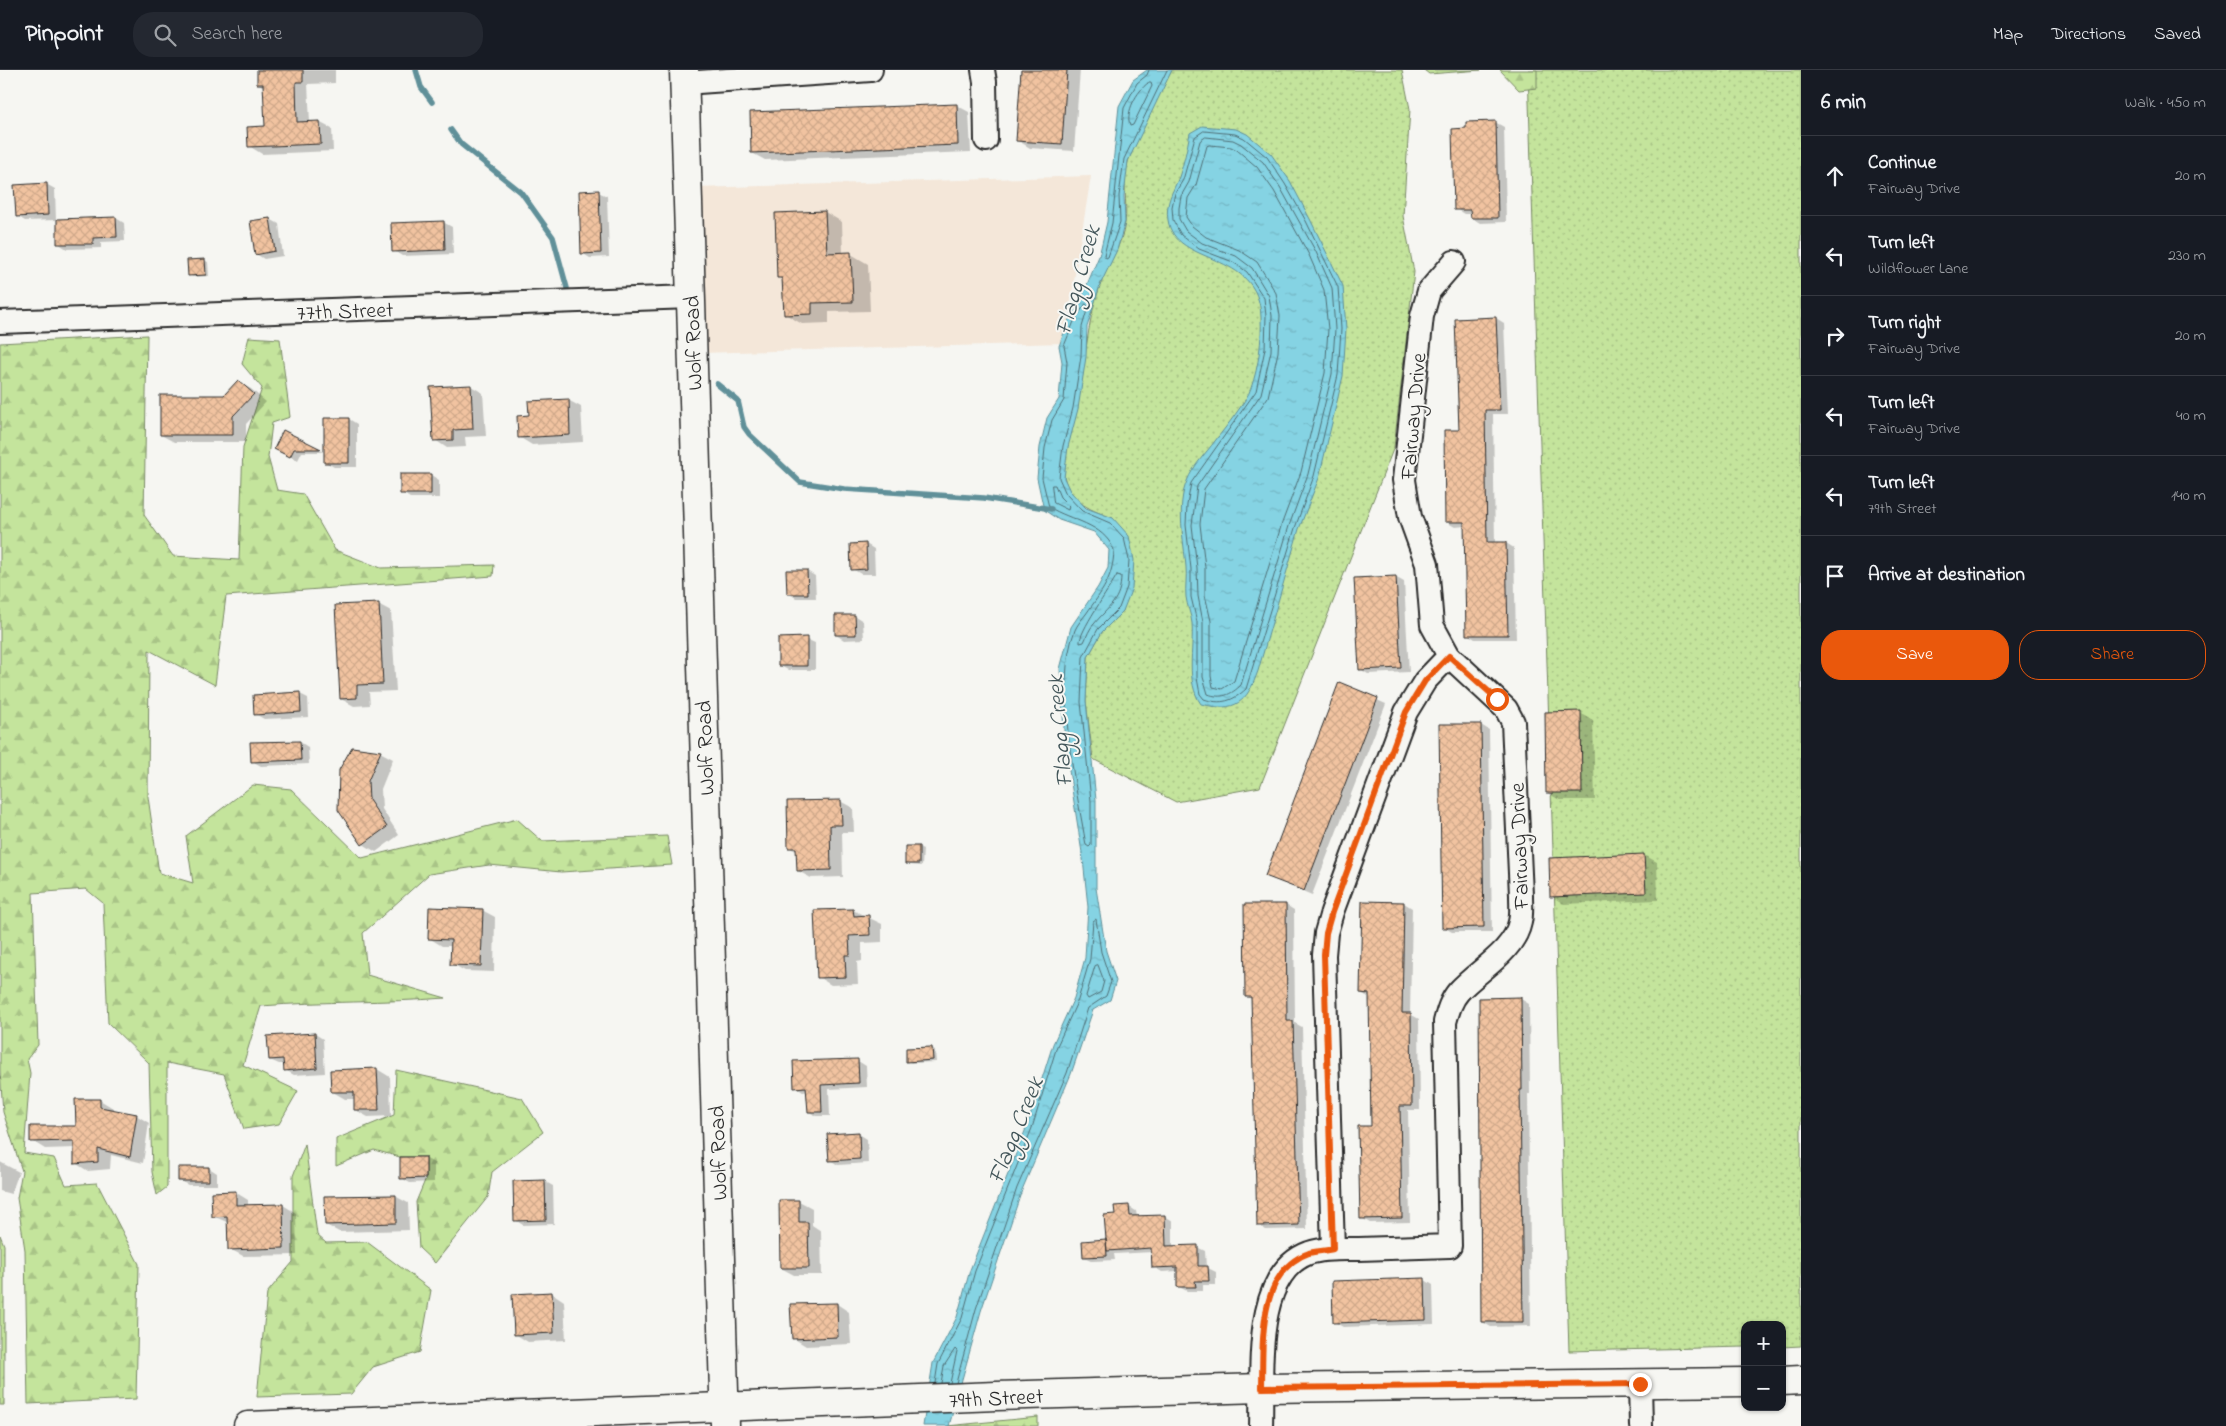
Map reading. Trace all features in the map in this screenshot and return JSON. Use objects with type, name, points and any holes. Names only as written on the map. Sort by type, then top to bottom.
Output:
[{"type":"street","points":[[684,76],[871,70]]},
{"type":"street","points":[[963,70],[970,70]]},
{"type":"street","points":[[983,70],[986,140]]},
{"type":"street","name":"Wolf Road","points":[[684,76],[725,1416]]},
{"type":"street","name":"Fairway Drive","points":[[1262,1426],[1266,1314],[1273,1290],[1291,1264],[1309,1253],[1333,1249],[1450,1246],[1445,1022],[1450,1006],[1458,992],[1506,947],[1515,936],[1520,923],[1521,895],[1513,722],[1506,709],[1449,656],[1432,625],[1427,564],[1410,517],[1404,480],[1422,316],[1429,290],[1454,262]]},
{"type":"street","name":"77th Street","points":[[0,322],[691,297]]},
{"type":"street","points":[[1333,1249],[1324,955],[1326,933],[1342,884],[1406,712],[1425,681],[1449,656]]},
{"type":"street","points":[[1786,1381],[1801,1380]]},
{"type":"street","name":"79th Street","points":[[248,1426],[725,1416],[996,1396],[1262,1388],[1741,1382]]},
{"type":"street","points":[[1640,1384],[1641,1426]]},
{"type":"shaded area","points":[[1091,176],[1064,343],[700,353],[696,188]]},
{"type":"green space","points":[[1172,70],[1402,70],[1410,109],[1403,216],[1414,272],[1394,447],[1260,787],[1176,802],[1093,759],[1086,701],[1088,657],[1102,632],[1123,611],[1113,518],[1091,509],[1072,495],[1064,473],[1064,464],[1080,393],[1091,317],[1103,278],[1118,248],[1125,223],[1125,175],[1129,159]]},
{"type":"green space","points":[[1424,70],[1481,70],[1429,74]]},
{"type":"green space","points":[[1500,70],[1537,70],[1537,88],[1519,90]]},
{"type":"green space","points":[[1528,70],[1801,70],[1801,1346],[1786,1347],[1786,1321],[1741,1321],[1741,1347],[1569,1351]]},
{"type":"green space","points":[[147,335],[144,515],[173,556],[239,560],[243,447],[262,388],[242,364],[249,337],[280,339],[290,417],[272,423],[268,457],[277,490],[303,494],[335,550],[381,568],[494,565],[493,576],[226,596],[215,685],[149,650],[148,797],[159,873],[193,883],[186,836],[253,785],[291,789],[362,858],[517,819],[542,841],[667,836],[672,865],[561,872],[489,865],[429,874],[363,933],[367,975],[446,998],[261,1006],[243,1065],[298,1091],[279,1124],[244,1129],[224,1074],[167,1063],[167,1187],[157,1195],[152,1172],[149,1063],[108,1023],[103,903],[86,889],[33,893],[38,1045],[27,1059],[30,1073],[24,1153],[54,1158],[66,1185],[97,1183],[139,1264],[136,1399],[28,1404],[25,1250],[17,1198],[22,1171],[3,1112],[0,1070],[0,343]]},
{"type":"green space","points":[[396,1070],[522,1098],[543,1132],[492,1172],[488,1197],[435,1263],[419,1248],[416,1202],[426,1178],[426,1157],[400,1157],[374,1150],[336,1166],[336,1139],[394,1115]]},
{"type":"green space","points":[[305,1144],[317,1235],[326,1243],[367,1242],[431,1290],[420,1352],[373,1367],[351,1394],[257,1397],[267,1293],[293,1262],[293,1176]]},
{"type":"green space","points":[[0,1235],[4,1245],[4,1405],[0,1405]]},
{"type":"green space","points":[[1038,1417],[1038,1426],[947,1426]]},
{"type":"water","points":[[1147,70],[1172,70],[1128,161],[1124,196],[1125,222],[1117,250],[1100,285],[1087,327],[1086,357],[1078,409],[1068,447],[1064,478],[1070,491],[1086,508],[1113,518],[1129,536],[1134,560],[1132,588],[1123,611],[1102,632],[1088,657],[1086,701],[1096,800],[1096,888],[1106,951],[1116,981],[1110,1000],[1093,1010],[1071,1074],[1022,1190],[981,1311],[949,1426],[923,1426],[933,1363],[957,1317],[970,1270],[1027,1126],[1053,1044],[1074,998],[1085,958],[1088,907],[1083,859],[1065,745],[1060,669],[1071,627],[1098,587],[1108,568],[1109,550],[1094,532],[1059,520],[1044,510],[1037,478],[1040,447],[1047,418],[1059,399],[1062,362],[1059,346],[1070,317],[1081,299],[1099,256],[1107,222],[1119,106],[1133,80]]},
{"type":"water","points":[[1202,126],[1236,129],[1247,134],[1271,154],[1290,181],[1343,286],[1346,329],[1343,376],[1319,478],[1299,529],[1258,671],[1254,682],[1244,697],[1232,706],[1223,707],[1201,704],[1193,685],[1191,665],[1192,623],[1186,597],[1182,501],[1187,481],[1193,470],[1249,393],[1258,362],[1261,317],[1257,295],[1247,280],[1233,269],[1185,245],[1174,235],[1168,220],[1169,203],[1181,172],[1190,133]]},
{"type":"building","points":[[257,70],[303,70],[303,82],[296,82],[297,122],[320,121],[321,144],[248,147],[247,127],[265,126],[263,84],[257,84]]},
{"type":"building","points":[[1021,70],[1067,70],[1062,144],[1016,141]]},
{"type":"building","points":[[957,104],[958,145],[751,153],[750,112]]},
{"type":"building","points":[[1496,121],[1498,218],[1471,218],[1470,210],[1454,210],[1452,129],[1466,128],[1466,122]]},
{"type":"building","points":[[47,183],[48,215],[16,217],[14,185]]},
{"type":"building","points":[[599,190],[601,253],[581,254],[579,191]]},
{"type":"building","points":[[825,211],[827,253],[851,252],[853,302],[812,303],[812,314],[784,315],[782,278],[777,278],[775,213]]},
{"type":"building","points":[[116,217],[117,237],[93,238],[93,244],[57,244],[57,219]]},
{"type":"building","points":[[270,218],[275,251],[255,255],[250,221]]},
{"type":"building","points":[[444,221],[445,250],[392,252],[391,223]]},
{"type":"building","points":[[205,259],[206,275],[188,276],[187,260]]},
{"type":"building","points":[[1496,317],[1500,410],[1485,410],[1487,542],[1506,542],[1508,635],[1466,635],[1464,522],[1445,522],[1444,430],[1459,430],[1455,319]]},
{"type":"building","points":[[238,380],[254,394],[233,416],[233,435],[160,435],[160,395],[224,395]]},
{"type":"building","points":[[471,385],[473,429],[453,430],[453,440],[433,441],[430,387]]},
{"type":"building","points":[[569,399],[570,435],[518,438],[517,416],[529,415],[528,401]]},
{"type":"building","points":[[324,418],[349,418],[349,463],[324,463]]},
{"type":"building","points":[[283,430],[321,449],[294,449],[290,457],[274,449]]},
{"type":"building","points":[[400,474],[431,474],[431,494],[400,494]]},
{"type":"building","points":[[866,543],[867,569],[851,570],[850,544]]},
{"type":"building","points":[[786,570],[807,570],[808,594],[787,594]]},
{"type":"building","points":[[1396,576],[1401,668],[1359,670],[1354,578]]},
{"type":"building","points":[[379,603],[383,684],[357,685],[357,698],[340,699],[335,605]]},
{"type":"building","points":[[835,615],[855,615],[856,635],[835,635]]},
{"type":"building","points":[[807,637],[807,666],[778,666],[778,638]]},
{"type":"building","points":[[1339,682],[1378,698],[1304,891],[1265,876]]},
{"type":"building","points":[[300,692],[301,712],[254,715],[253,695]]},
{"type":"building","points":[[1581,711],[1582,793],[1546,793],[1545,712]]},
{"type":"building","points":[[1439,724],[1481,724],[1484,927],[1442,928]]},
{"type":"building","points":[[300,741],[301,760],[251,762],[250,742]]},
{"type":"building","points":[[352,747],[381,751],[368,781],[369,800],[387,827],[362,845],[338,810],[339,770]]},
{"type":"building","points":[[841,800],[842,825],[830,825],[831,870],[797,871],[796,848],[788,848],[787,801]]},
{"type":"building","points":[[905,846],[919,846],[919,864],[905,864]]},
{"type":"building","points":[[1644,854],[1646,893],[1550,897],[1549,858]]},
{"type":"building","points":[[1362,901],[1404,902],[1402,1013],[1411,1013],[1412,1106],[1400,1106],[1402,1218],[1360,1219],[1358,1126],[1371,1126],[1369,994],[1360,993]]},
{"type":"building","points":[[1244,904],[1286,904],[1287,1021],[1293,1021],[1299,1225],[1257,1226],[1251,997],[1245,997]]},
{"type":"building","points":[[429,907],[483,909],[481,966],[450,965],[451,940],[428,939]]},
{"type":"building","points":[[853,909],[854,916],[869,915],[870,935],[849,936],[850,955],[845,955],[846,977],[817,978],[814,910]]},
{"type":"building","points":[[1521,997],[1522,1090],[1520,1090],[1523,1322],[1481,1322],[1479,998]]},
{"type":"building","points":[[315,1033],[317,1068],[284,1071],[283,1059],[269,1060],[267,1036]]},
{"type":"building","points":[[932,1047],[933,1060],[906,1062],[906,1048]]},
{"type":"building","points":[[858,1059],[859,1083],[821,1085],[822,1112],[808,1112],[806,1087],[794,1088],[793,1061]]},
{"type":"building","points":[[377,1068],[379,1110],[354,1110],[354,1092],[331,1092],[330,1070]]},
{"type":"building","points":[[75,1099],[100,1099],[100,1107],[137,1114],[130,1157],[98,1149],[98,1162],[74,1164],[74,1141],[30,1142],[30,1126],[76,1126]]},
{"type":"building","points":[[859,1132],[860,1159],[829,1161],[827,1134]]},
{"type":"building","points":[[400,1157],[426,1157],[426,1178],[400,1179]]},
{"type":"building","points":[[178,1167],[209,1167],[209,1181],[178,1181]]},
{"type":"building","points":[[545,1180],[546,1220],[514,1221],[513,1181]]},
{"type":"building","points":[[236,1191],[236,1205],[283,1204],[284,1248],[228,1250],[227,1216],[212,1217],[211,1192]]},
{"type":"building","points":[[396,1195],[396,1223],[325,1225],[324,1196]]},
{"type":"building","points":[[779,1200],[799,1200],[799,1222],[808,1222],[809,1268],[780,1268]]},
{"type":"building","points":[[1129,1205],[1130,1216],[1165,1215],[1166,1246],[1198,1245],[1198,1266],[1208,1266],[1209,1281],[1195,1281],[1196,1287],[1177,1287],[1177,1267],[1152,1268],[1151,1248],[1107,1251],[1104,1215],[1115,1214],[1114,1206]]},
{"type":"building","points":[[1106,1239],[1107,1256],[1083,1257],[1082,1241]]},
{"type":"building","points":[[1425,1278],[1426,1320],[1333,1323],[1332,1281]]},
{"type":"building","points":[[552,1292],[554,1333],[514,1335],[512,1294]]},
{"type":"building","points":[[837,1303],[838,1337],[792,1339],[790,1304]]},
{"type":"waterway","points":[[416,70],[421,87],[432,102]]},
{"type":"waterway","points":[[451,130],[461,144],[521,192],[553,237],[567,288]]},
{"type":"waterway","points":[[717,384],[738,401],[744,427],[749,434],[800,482],[844,489],[984,498],[1051,509]]},
{"type":"route","points":[[1497,699],[1449,656],[1425,681],[1415,694],[1406,712],[1332,912],[1326,933],[1324,955],[1333,1249],[1309,1253],[1291,1264],[1280,1278],[1270,1296],[1266,1314],[1262,1388],[1640,1384]]},
{"type":"water label","name":"Flagg Creek","points":[[1077,280]]},
{"type":"water label","name":"Flagg Creek","points":[[1059,731]]},
{"type":"water label","name":"Flagg Creek","points":[[1015,1130]]}]
